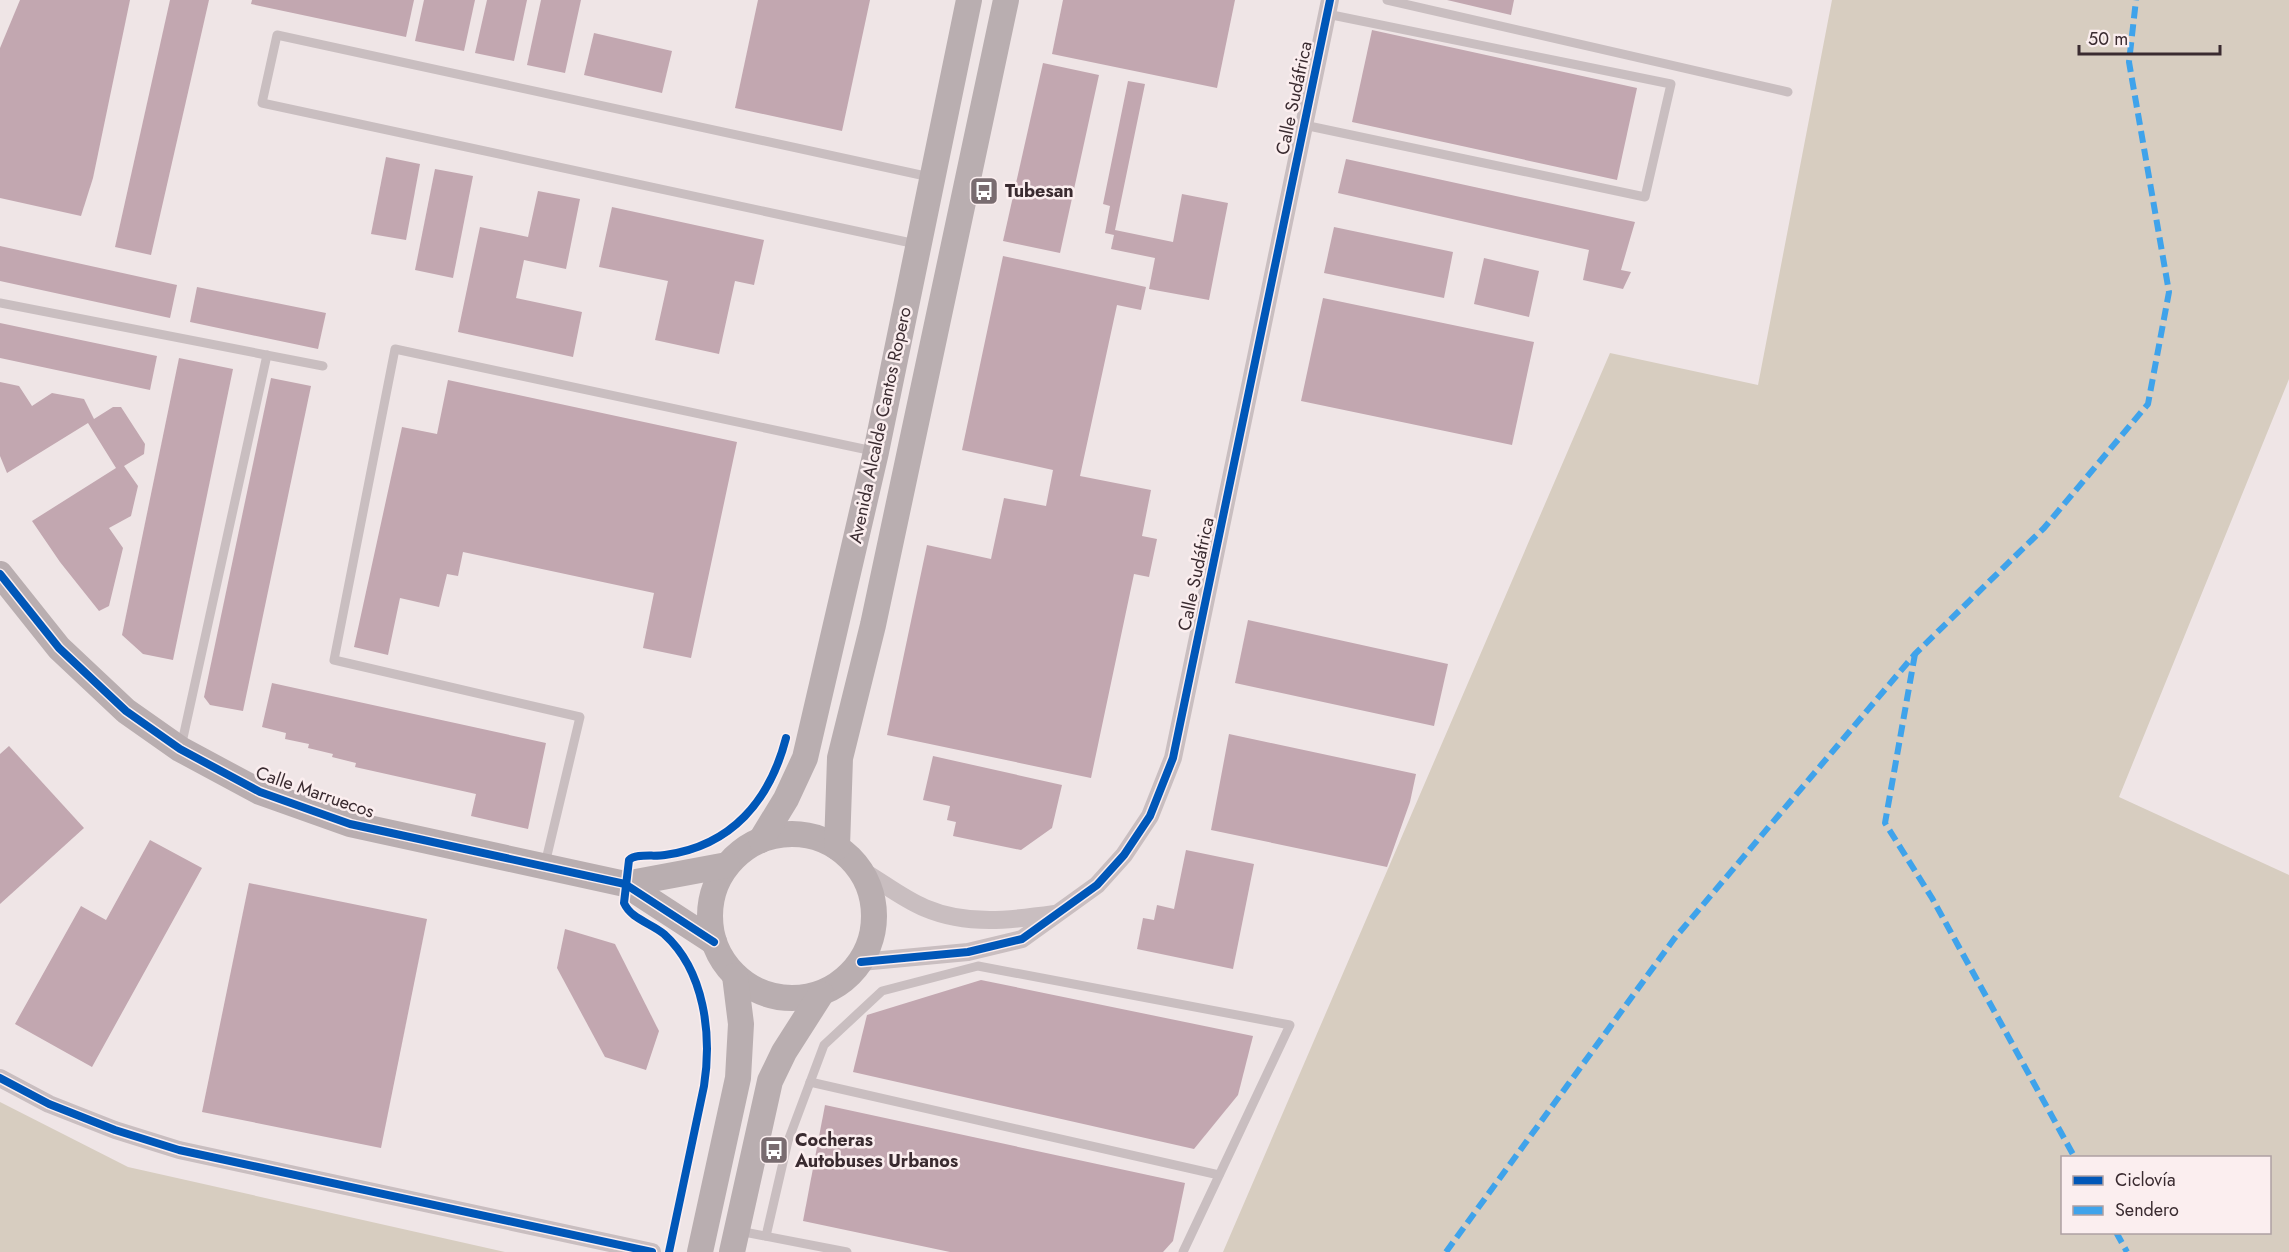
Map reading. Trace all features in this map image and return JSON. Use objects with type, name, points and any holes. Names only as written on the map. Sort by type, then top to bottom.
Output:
[{"type":"main road","name":"Avenida Alcalde Cantos Ropero","points":[[761,840],[786,799],[805,758],[876,452],[969,0]]},
{"type":"main road","name":"Avenida Alcalde Cantos Ropero","points":[[837,847],[840,758],[873,625],[1006,0]]},
{"type":"main road","name":"Calle Marruecos","points":[[0,574],[59,648],[126,711],[180,749],[260,792],[350,824],[625,884],[714,942]]},
{"type":"main road","points":[[787,834],[813,836],[837,847],[861,870],[872,892],[875,916],[872,940],[861,962],[844,981],[821,994],[799,998],[776,997],[754,989],[735,976],[722,960],[714,942],[711,906],[714,889],[727,865],[742,850],[761,840],[787,834]]},
{"type":"main road","name":"Calle Marruecos","points":[[625,884],[727,865]]},
{"type":"main road","points":[[700,1252],[738,1078],[741,1024],[735,976]]},
{"type":"main road","points":[[735,1241],[770,1081],[783,1052],[821,994]]},
{"type":"street","name":"Calle Sudáfrica","points":[[861,962],[968,952],[1022,939],[1097,885],[1124,855],[1150,816],[1173,758],[1328,7]]},
{"type":"street","name":"Calle Sudáfrica","points":[[861,870],[926,908],[963,918],[1000,921],[1060,913]]},
{"type":"street","points":[[0,1078],[49,1104],[115,1130],[179,1150],[652,1252]]},
{"type":"lane","points":[[1387,0],[1788,92]]},
{"type":"lane","points":[[1304,125],[1645,198],[1671,84],[1328,7]]},
{"type":"lane","points":[[919,245],[262,103],[277,35],[933,177]]},
{"type":"lane","points":[[0,303],[323,366]]},
{"type":"lane","points":[[545,866],[580,717],[334,660],[395,349],[876,452]]},
{"type":"lane","points":[[180,749],[267,355]]},
{"type":"lane","points":[[766,1236],[788,1141],[825,1045],[882,991],[978,966],[1290,1025],[1183,1252]]},
{"type":"lane","points":[[810,1082],[1220,1175]]},
{"type":"lane","points":[[735,1241],[766,1236],[847,1252]]},
{"type":"shaded area","points":[[1832,0],[2289,0],[2289,379],[2119,797],[2289,875],[2289,1252],[1223,1252],[1610,353],[1758,385]]},
{"type":"shaded area","points":[[0,1102],[128,1167],[505,1252],[0,1252]]},
{"type":"building","points":[[20,0],[130,0],[93,178],[81,216],[0,198],[0,48]]},
{"type":"building","points":[[170,0],[209,0],[151,255],[115,247]]},
{"type":"building","points":[[252,0],[414,0],[406,37],[251,4]]},
{"type":"building","points":[[424,0],[475,0],[464,51],[415,41]]},
{"type":"building","points":[[487,0],[527,0],[514,61],[475,53]]},
{"type":"building","points":[[541,0],[581,0],[565,73],[527,65]]},
{"type":"building","points":[[758,0],[870,0],[842,131],[735,108]]},
{"type":"building","points":[[1063,0],[1235,0],[1217,88],[1052,54]]},
{"type":"building","points":[[1447,0],[1514,0],[1511,15]]},
{"type":"building","points":[[1372,30],[1637,88],[1617,180],[1352,122]]},
{"type":"building","points":[[594,33],[672,51],[662,93],[584,75]]},
{"type":"building","points":[[1043,63],[1099,75],[1060,253],[1003,241]]},
{"type":"building","points":[[1128,81],[1145,84],[1115,230],[1173,242],[1182,194],[1228,203],[1209,300],[1149,289],[1155,258],[1111,249],[1114,235],[1105,233],[1110,206],[1103,204]]},
{"type":"building","points":[[386,157],[420,164],[406,240],[371,234]]},
{"type":"building","points":[[1346,159],[1635,222],[1621,270],[1631,272],[1623,289],[1583,280],[1589,250],[1338,193]]},
{"type":"building","points":[[435,169],[473,176],[453,278],[415,270]]},
{"type":"building","points":[[538,191],[580,199],[566,269],[524,260],[516,298],[582,312],[573,357],[458,332],[480,227],[528,237]]},
{"type":"building","points":[[612,207],[764,240],[754,285],[735,281],[719,354],[655,340],[668,281],[599,267]]},
{"type":"building","points":[[1334,227],[1453,252],[1444,298],[1324,273]]},
{"type":"building","points":[[0,246],[177,285],[170,318],[0,281]]},
{"type":"building","points":[[1003,256],[1146,287],[1141,310],[1117,305],[1080,476],[1151,490],[1142,536],[1157,539],[1149,577],[1134,574],[1091,778],[887,735],[927,545],[991,559],[1004,498],[1046,506],[1053,470],[962,450]]},
{"type":"building","points":[[1484,258],[1539,271],[1529,317],[1474,304]]},
{"type":"building","points":[[197,287],[326,313],[318,349],[190,322]]},
{"type":"building","points":[[1323,298],[1534,342],[1512,445],[1301,401]]},
{"type":"building","points":[[0,323],[157,356],[150,390],[0,358]]},
{"type":"building","points":[[179,358],[233,369],[173,660],[143,654],[122,635]]},
{"type":"building","points":[[271,378],[311,386],[243,711],[210,705],[204,697]]},
{"type":"building","points":[[448,380],[737,442],[691,658],[643,648],[654,593],[463,552],[458,576],[447,574],[439,607],[400,598],[388,655],[354,647],[402,427],[437,434]]},
{"type":"building","points":[[0,382],[19,386],[32,406],[52,393],[84,399],[94,419],[113,407],[121,407],[145,444],[144,454],[124,466],[138,486],[131,516],[109,528],[123,548],[109,606],[99,611],[60,562],[32,521],[116,468],[88,423],[7,473],[0,456]]},
{"type":"building","points":[[1248,620],[1448,664],[1434,726],[1235,683]]},
{"type":"building","points":[[272,683],[546,743],[528,829],[471,816],[476,794],[355,767],[356,763],[308,748],[309,744],[285,739],[286,733],[262,727]]},
{"type":"building","points":[[1229,734],[1416,774],[1410,802],[1387,867],[1211,830]]},
{"type":"building","points":[[9,746],[84,828],[0,904],[0,754]]},
{"type":"building","points":[[933,756],[1062,785],[1052,828],[1021,850],[953,836],[956,822],[947,820],[950,806],[923,800]]},
{"type":"building","points":[[150,840],[202,868],[92,1067],[15,1024],[81,906],[106,920]]},
{"type":"building","points":[[1186,850],[1254,864],[1233,969],[1137,949],[1143,918],[1154,920],[1157,905],[1174,909]]},
{"type":"building","points":[[249,883],[427,919],[381,1148],[202,1112]]},
{"type":"building","points":[[565,929],[615,944],[659,1031],[646,1070],[605,1057],[557,968]]},
{"type":"building","points":[[981,980],[1253,1036],[1238,1095],[1194,1149],[853,1072],[867,1015]]},
{"type":"building","points":[[825,1105],[1185,1183],[1173,1241],[1163,1252],[950,1252],[803,1221]]},
{"type":"marked path","points":[[1446,1252],[1674,939],[1915,654],[2044,528],[2148,404],[2169,292],[2129,62],[2136,0]]},
{"type":"marked path","points":[[1915,654],[1885,823],[1932,898],[2074,1156]]},
{"type":"marked path","points":[[2117,1234],[2127,1252]]},
{"type":"cycle path","points":[[861,962],[968,952],[1022,939],[1097,885],[1124,855],[1150,816],[1173,758],[1330,0]]},
{"type":"cycle path","points":[[0,574],[59,648],[126,711],[180,749],[260,792],[350,824],[625,884],[714,942]]},
{"type":"cycle path","points":[[669,1252],[704,1086],[706,1025],[697,985],[678,949],[659,930],[631,913],[624,903],[629,860],[636,857],[665,855],[689,850],[710,842],[729,830],[745,816],[770,781],[786,738]]},
{"type":"cycle path","points":[[0,1078],[49,1104],[115,1130],[179,1150],[652,1252]]},
{"type":"place","name":"Tubesan","points":[[984,191]]},
{"type":"place","name":"Cocheras Autobuses Urbanos","points":[[774,1150]]}]
